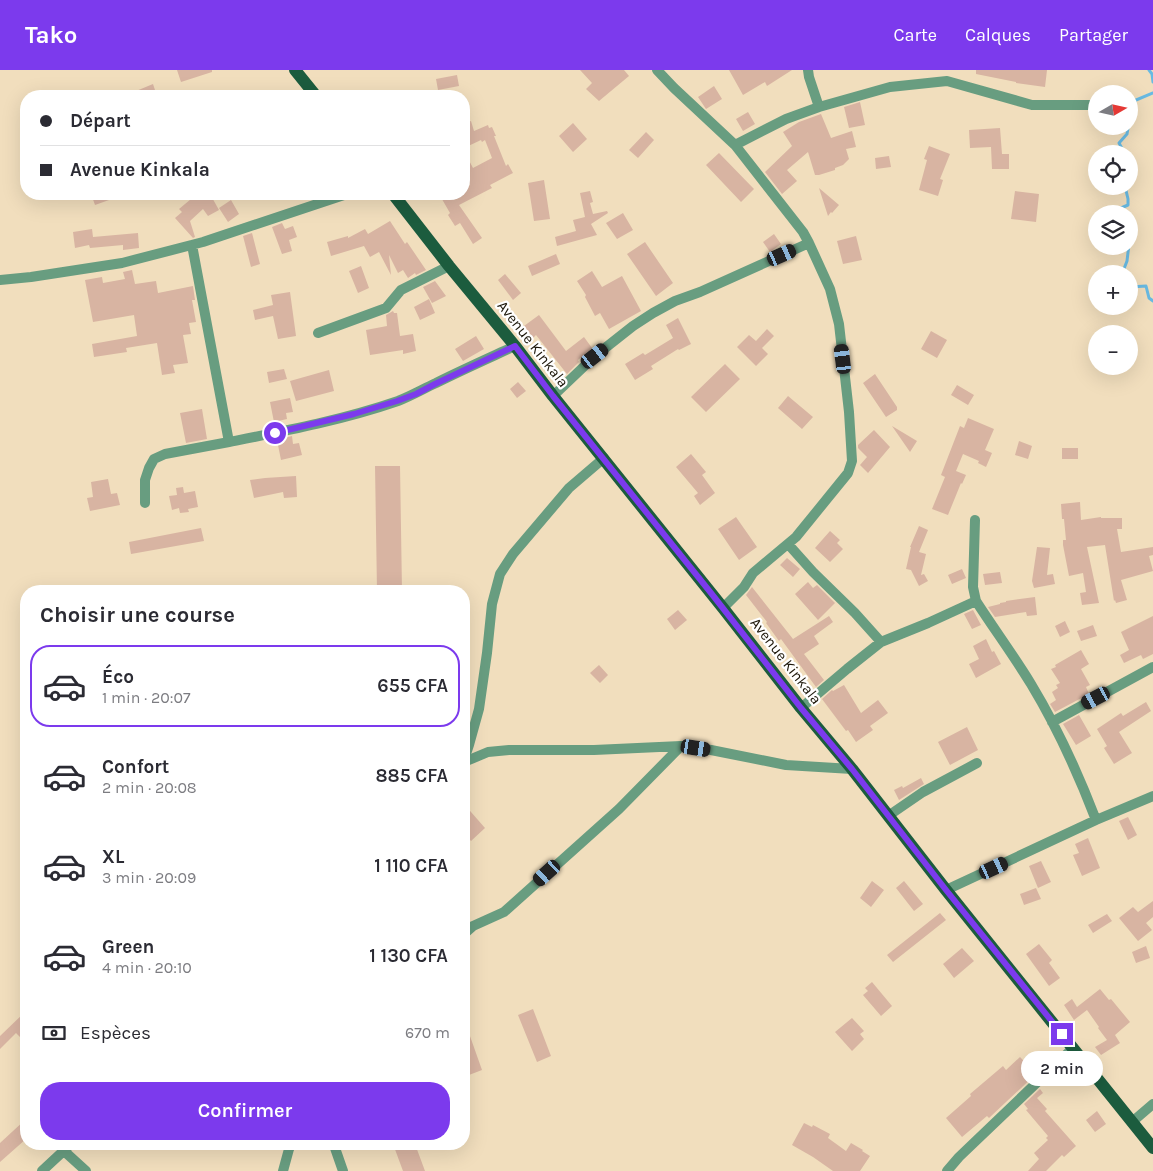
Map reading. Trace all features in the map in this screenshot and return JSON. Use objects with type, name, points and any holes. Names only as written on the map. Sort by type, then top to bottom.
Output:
[{"type":"main road","points":[[295,70],[311,90]]},
{"type":"main road","name":"Avenue Kinkala","points":[[398,200],[1153,1148]]},
{"type":"street","points":[[657,70],[735,146],[803,232],[830,289],[838,324],[850,412],[852,461],[848,473],[796,537],[753,572],[744,587],[723,608]]},
{"type":"street","points":[[808,70],[818,107]]},
{"type":"street","points":[[735,146],[786,119],[818,107],[890,88],[947,81],[987,94],[1032,105],[1088,105]]},
{"type":"street","points":[[0,280],[122,263],[192,245],[329,200]]},
{"type":"street","points":[[553,396],[595,356],[653,313],[675,301],[700,292],[809,243]]},
{"type":"street","points":[[192,245],[229,442]]},
{"type":"street","points":[[318,334],[386,308],[401,290],[449,266]]},
{"type":"street","points":[[146,502],[148,468],[154,459],[165,454],[284,431],[354,414],[397,401],[416,394],[515,346]]},
{"type":"street","points":[[470,741],[479,709],[492,604],[500,574],[513,554],[569,488],[604,458]]},
{"type":"street","points":[[975,520],[973,587],[976,601],[1031,685],[1052,722],[1082,783],[1096,820]]},
{"type":"street","points":[[788,544],[881,642]]},
{"type":"street","points":[[801,708],[881,642],[976,601]]},
{"type":"street","points":[[1052,722],[1153,667]]},
{"type":"street","points":[[470,759],[488,752],[509,750],[594,750],[681,746],[786,765],[852,769]]},
{"type":"street","points":[[470,929],[504,912],[619,809],[681,746]]},
{"type":"street","points":[[888,816],[923,792],[977,763]]},
{"type":"street","points":[[946,890],[1096,820],[1153,796]]},
{"type":"street","points":[[947,1171],[959,1157],[1073,1048]]},
{"type":"street","points":[[1132,1122],[1153,1104]]},
{"type":"street","points":[[42,1171],[65,1150]]},
{"type":"street","points":[[70,1150],[86,1171]]},
{"type":"street","points":[[283,1171],[289,1150]]},
{"type":"street","points":[[336,1150],[343,1171]]},
{"type":"building","points":[[177,70],[212,70],[212,72],[181,82]]},
{"type":"building","points":[[580,70],[624,70],[629,76],[599,101],[586,89],[592,83]]},
{"type":"building","points":[[729,70],[792,70],[767,86],[765,82],[743,95]]},
{"type":"building","points":[[976,70],[1047,70],[1045,87],[976,74]]},
{"type":"building","points":[[457,75],[459,86],[438,90],[436,79]]},
{"type":"building","points":[[153,84],[155,90],[138,90]]},
{"type":"building","points":[[714,86],[722,99],[706,109],[698,97]]},
{"type":"building","points":[[860,102],[865,125],[849,128],[844,107]]},
{"type":"building","points":[[748,112],[755,124],[743,131],[736,119]]},
{"type":"building","points":[[821,114],[831,138],[852,131],[856,147],[846,149],[849,159],[843,165],[835,168],[835,170],[819,175],[815,175],[808,152],[787,170],[797,181],[782,194],[765,172],[792,146],[783,132],[799,122]]},
{"type":"building","points":[[470,121],[474,131],[488,125],[489,128],[492,127],[506,166],[508,164],[513,173],[490,185],[492,188],[470,199],[470,162],[473,168],[492,158],[485,140],[470,145]]},
{"type":"building","points":[[573,123],[587,139],[573,152],[559,136]]},
{"type":"building","points":[[1000,128],[1002,154],[1009,154],[1009,169],[992,169],[991,147],[970,148],[969,130]]},
{"type":"building","points":[[646,132],[654,140],[638,158],[629,150]]},
{"type":"building","points":[[929,146],[950,154],[940,179],[943,180],[938,196],[919,190],[927,160],[924,159]]},
{"type":"building","points":[[719,153],[754,189],[741,202],[706,165]]},
{"type":"building","points":[[889,156],[891,167],[876,169],[875,158]]},
{"type":"building","points":[[544,180],[550,219],[534,221],[528,183]]},
{"type":"building","points":[[819,188],[839,205],[828,216]]},
{"type":"building","points":[[590,191],[593,202],[590,203],[593,214],[607,211],[608,213],[591,224],[597,235],[557,246],[555,237],[576,231],[573,220],[585,217],[580,193]]},
{"type":"building","points":[[1015,191],[1039,194],[1036,222],[1011,219]]},
{"type":"building","points":[[93,200],[109,200],[95,205]]},
{"type":"building","points":[[190,200],[213,200],[219,210],[208,216],[203,209],[190,221],[195,237],[193,238],[175,218],[182,212],[179,209]]},
{"type":"building","points":[[231,200],[239,214],[228,222],[219,208]]},
{"type":"building","points":[[442,200],[469,200],[459,205],[482,238],[473,244],[460,223],[455,226],[448,215],[450,213]]},
{"type":"building","points":[[623,213],[633,230],[617,239],[606,223]]},
{"type":"building","points":[[390,221],[405,244],[407,242],[426,270],[416,275],[415,273],[408,278],[403,270],[398,273],[389,255],[391,275],[379,252],[370,257],[364,246],[331,256],[327,242],[348,236],[348,238],[365,229],[368,234]]},
{"type":"building","points":[[282,223],[285,229],[293,226],[297,237],[289,240],[292,251],[282,254],[272,227]]},
{"type":"building","points":[[92,229],[93,237],[138,233],[139,248],[123,250],[123,245],[90,248],[89,245],[75,248],[73,232]]},
{"type":"building","points":[[252,233],[260,264],[251,267],[243,236]]},
{"type":"building","points":[[774,234],[781,244],[770,252],[763,242]]},
{"type":"building","points":[[856,236],[862,260],[843,264],[837,241]]},
{"type":"building","points":[[645,242],[673,283],[656,296],[627,254]]},
{"type":"building","points":[[556,254],[560,264],[532,276],[528,266]]},
{"type":"building","points":[[361,266],[369,288],[358,293],[349,271]]},
{"type":"building","points":[[132,270],[135,284],[156,281],[158,293],[193,286],[195,300],[192,300],[196,322],[189,323],[191,334],[183,335],[188,363],[173,365],[175,373],[162,375],[157,343],[126,348],[127,352],[94,357],[92,344],[137,336],[134,315],[93,322],[85,280],[102,277],[103,283],[125,279],[123,272]]},
{"type":"building","points":[[592,271],[602,287],[622,276],[641,311],[609,329],[600,313],[595,316],[585,297],[586,295],[577,281]]},
{"type":"building","points":[[505,274],[521,293],[513,300],[498,280]]},
{"type":"building","points":[[435,281],[446,296],[432,303],[423,287]]},
{"type":"building","points":[[290,292],[296,336],[278,339],[273,316],[255,320],[253,310],[273,305],[271,295]]},
{"type":"building","points":[[429,299],[435,313],[420,320],[414,307]]},
{"type":"building","points":[[393,311],[397,313],[400,336],[413,334],[416,351],[403,354],[403,350],[370,355],[366,330],[387,326],[386,315]]},
{"type":"building","points":[[539,315],[566,351],[584,337],[592,348],[578,360],[579,362],[567,374],[536,335],[533,338],[524,326]]},
{"type":"building","points":[[678,318],[691,344],[678,349],[651,366],[653,369],[635,380],[625,364],[643,353],[645,355],[673,338],[666,325]]},
{"type":"building","points":[[767,329],[774,336],[762,348],[768,354],[756,366],[737,347],[749,335],[756,341]]},
{"type":"building","points":[[931,331],[947,340],[937,358],[921,349]]},
{"type":"building","points":[[476,336],[484,349],[463,361],[455,349]]},
{"type":"building","points":[[725,364],[740,379],[706,412],[691,397]]},
{"type":"building","points":[[284,369],[287,379],[269,383],[267,372]]},
{"type":"building","points":[[329,370],[334,391],[296,401],[290,381]]},
{"type":"building","points":[[875,374],[897,407],[897,410],[886,417],[863,383]]},
{"type":"building","points":[[518,382],[526,391],[517,398],[510,389]]},
{"type":"building","points":[[957,385],[974,395],[968,405],[951,395]]},
{"type":"building","points":[[788,396],[813,417],[802,429],[778,408]]},
{"type":"building","points":[[290,398],[293,412],[286,413],[287,419],[274,422],[270,402]]},
{"type":"building","points":[[202,409],[207,439],[186,443],[180,413]]},
{"type":"building","points":[[968,418],[994,429],[985,450],[992,453],[986,467],[978,463],[979,461],[963,454],[956,471],[966,475],[948,515],[932,509],[945,477],[941,475],[960,426],[964,428]]},
{"type":"building","points":[[892,426],[917,441],[910,452]]},
{"type":"building","points":[[874,430],[890,447],[868,473],[860,465],[867,457],[858,448],[858,445]]},
{"type":"building","points":[[292,436],[293,444],[299,443],[302,455],[281,460],[277,440]]},
{"type":"building","points":[[1019,441],[1032,446],[1028,459],[1015,455]]},
{"type":"building","points":[[1062,448],[1078,448],[1078,459],[1062,459]]},
{"type":"building","points":[[691,454],[706,472],[702,475],[715,493],[700,505],[694,496],[698,493],[676,467]]},
{"type":"building","points":[[375,466],[400,466],[402,585],[377,585]]},
{"type":"building","points":[[296,476],[297,497],[284,498],[283,492],[254,498],[250,480]]},
{"type":"building","points":[[108,479],[111,494],[117,493],[120,505],[90,511],[87,498],[93,497],[91,482]]},
{"type":"building","points":[[183,487],[184,493],[195,491],[198,507],[188,509],[189,512],[180,513],[179,508],[172,510],[169,496],[177,495],[176,488]]},
{"type":"building","points":[[1080,502],[1081,520],[1101,517],[1122,518],[1122,529],[1117,529],[1121,552],[1153,547],[1153,555],[1149,556],[1153,571],[1121,580],[1127,600],[1116,603],[1114,601],[1105,545],[1087,547],[1099,603],[1082,605],[1080,593],[1086,592],[1083,573],[1069,576],[1063,545],[1063,540],[1066,540],[1061,504]]},
{"type":"building","points":[[736,517],[757,547],[739,560],[718,529]]},
{"type":"building","points":[[919,526],[928,530],[919,552],[926,554],[921,575],[924,574],[928,581],[919,586],[911,570],[906,569],[910,547]]},
{"type":"building","points":[[201,528],[204,541],[131,554],[129,542]]},
{"type":"building","points":[[830,531],[840,540],[837,543],[843,549],[830,562],[815,548]]},
{"type":"building","points":[[1037,547],[1050,548],[1047,575],[1053,574],[1055,584],[1034,588],[1032,581]]},
{"type":"building","points":[[787,558],[800,569],[793,577],[780,565]]},
{"type":"building","points":[[962,569],[966,578],[952,584],[948,575]]},
{"type":"building","points":[[1000,572],[1002,583],[985,585],[983,574]]},
{"type":"building","points":[[808,582],[813,588],[817,585],[835,603],[818,620],[795,594]]},
{"type":"building","points":[[752,587],[793,639],[829,616],[833,622],[814,636],[819,644],[804,654],[824,680],[816,687],[781,639],[779,641],[746,595]]},
{"type":"building","points":[[1035,597],[1037,615],[1027,616],[1026,612],[995,617],[988,607],[1006,601]]},
{"type":"building","points":[[678,610],[687,620],[675,630],[667,619]]},
{"type":"building","points":[[973,610],[981,625],[972,629],[964,614]]},
{"type":"building","points":[[1153,616],[1153,654],[1143,659],[1141,655],[1124,663],[1120,655],[1129,650],[1121,632]]},
{"type":"building","points":[[1065,621],[1070,632],[1060,637],[1055,626]]},
{"type":"building","points":[[1093,625],[1097,636],[1081,641],[1077,631]]},
{"type":"building","points":[[986,639],[992,652],[994,651],[1001,664],[976,678],[969,664],[979,659],[973,646]]},
{"type":"building","points":[[1081,650],[1089,664],[1081,669],[1090,685],[1086,687],[1089,694],[1055,712],[1050,704],[1056,700],[1052,692],[1058,688],[1056,685],[1060,683],[1051,669]]},
{"type":"building","points":[[599,665],[608,675],[600,683],[590,673]]},
{"type":"building","points":[[844,685],[861,713],[878,700],[888,713],[870,726],[873,730],[856,742],[822,699],[832,690]]},
{"type":"building","points":[[1146,702],[1151,711],[1119,732],[1132,753],[1114,764],[1104,748],[1107,746],[1097,729],[1121,713],[1123,716]]},
{"type":"building","points":[[1079,715],[1091,736],[1076,745],[1063,724]]},
{"type":"building","points":[[967,727],[978,750],[950,765],[938,742]]},
{"type":"building","points":[[921,778],[924,784],[899,800],[894,790],[902,786],[903,788]]},
{"type":"building","points":[[470,811],[485,828],[471,841],[470,840]]},
{"type":"building","points":[[1128,817],[1137,835],[1128,840],[1119,821]]},
{"type":"building","points":[[1088,838],[1100,868],[1082,876],[1073,855],[1079,853],[1075,844]]},
{"type":"building","points":[[1041,861],[1051,882],[1038,888],[1029,866]]},
{"type":"building","points":[[872,881],[884,890],[871,907],[860,898]]},
{"type":"building","points":[[904,881],[923,904],[914,911],[896,888]]},
{"type":"building","points":[[1036,888],[1041,899],[1024,905],[1020,894]]},
{"type":"building","points":[[1153,901],[1153,917],[1146,923],[1152,930],[1138,941],[1119,918],[1133,907],[1138,912]]},
{"type":"building","points":[[940,913],[946,920],[893,962],[887,955]]},
{"type":"building","points":[[1107,914],[1112,921],[1093,933],[1088,925]]},
{"type":"building","points":[[1039,944],[1052,960],[1049,963],[1060,978],[1049,986],[1026,954]]},
{"type":"building","points":[[1146,946],[1150,958],[1136,963],[1132,952]]},
{"type":"building","points":[[962,948],[974,961],[954,978],[943,964]]},
{"type":"building","points":[[872,982],[892,1006],[881,1016],[863,995],[868,991],[865,988]]},
{"type":"building","points":[[1100,989],[1130,1022],[1115,1035],[1120,1043],[1101,1055],[1095,1047],[1107,1040],[1087,1010],[1074,1020],[1064,1005],[1072,999],[1077,1007]]},
{"type":"building","points":[[533,1009],[551,1056],[537,1062],[518,1015]]},
{"type":"building","points":[[20,1017],[20,1037],[16,1033],[0,1049],[0,1036]]},
{"type":"building","points":[[852,1018],[864,1031],[860,1034],[864,1039],[852,1051],[835,1032]]},
{"type":"building","points":[[470,1036],[482,1070],[470,1075]]},
{"type":"building","points":[[1020,1057],[1036,1074],[989,1118],[987,1116],[962,1137],[946,1118],[971,1096],[970,1094],[1003,1066],[1006,1070]]},
{"type":"building","points":[[1040,1089],[1043,1093],[1037,1098],[1047,1109],[1045,1111],[1076,1146],[1064,1157],[1062,1155],[1046,1171],[1028,1171],[1039,1159],[1034,1153],[1048,1140],[1046,1138],[1048,1136],[1026,1110],[1028,1109],[1024,1104]]},
{"type":"building","points":[[1097,1111],[1106,1124],[1095,1132],[1086,1120]]},
{"type":"building","points":[[804,1123],[812,1127],[813,1125],[830,1134],[828,1138],[846,1151],[851,1143],[870,1156],[860,1171],[833,1171],[792,1145]]},
{"type":"building","points":[[20,1125],[20,1144],[0,1162],[0,1143]]},
{"type":"building","points":[[395,1150],[417,1150],[425,1171],[403,1171]]},
{"type":"waterway","points":[[1149,70],[1152,74],[1153,82]]},
{"type":"waterway","points":[[1138,99],[1153,93]]},
{"type":"waterway","points":[[1120,145],[1119,143],[1126,135]]},
{"type":"waterway","points":[[1127,195],[1128,205]]},
{"type":"waterway","points":[[1125,265],[1128,255]]},
{"type":"waterway","points":[[1138,286],[1146,286],[1149,298],[1153,301]]},
{"type":"route","points":[[275,433],[354,414],[397,401],[416,394],[515,346],[1062,1034]]}]
